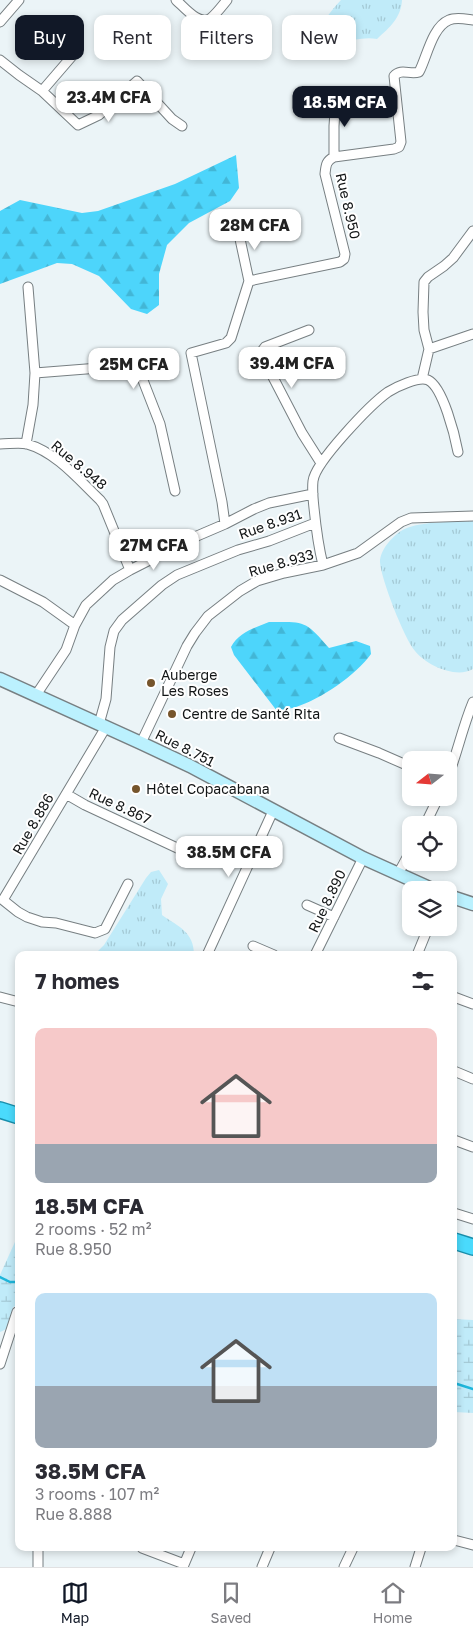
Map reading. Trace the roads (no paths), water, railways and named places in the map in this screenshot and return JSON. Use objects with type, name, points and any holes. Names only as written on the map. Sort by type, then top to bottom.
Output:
[{"type":"highway","points":[[0,1110],[15,1115]]},
{"type":"highway","points":[[457,1242],[473,1247]]},
{"type":"main road","name":"Rue 8.751","points":[[1,681],[141,742],[363,858],[414,881]]},
{"type":"main road","points":[[457,899],[473,904]]},
{"type":"street","points":[[0,22],[19,0]]},
{"type":"street","points":[[176,0],[198,19],[204,21],[210,20],[227,0]]},
{"type":"street","name":"Rue 8.950","points":[[249,281],[340,262],[344,259],[345,254],[325,174],[328,160],[334,157],[399,147],[401,142],[394,76],[401,72],[419,72],[436,31],[442,24],[449,20],[473,20]]},
{"type":"street","points":[[0,60],[42,91],[78,125],[99,115],[137,81],[172,120],[182,126]]},
{"type":"street","points":[[42,91],[69,60]]},
{"type":"street","points":[[334,157],[336,98]]},
{"type":"street","points":[[225,524],[191,353],[226,343],[231,338],[249,281],[237,225]]},
{"type":"street","points":[[422,378],[429,349],[422,312],[424,282],[453,258],[473,231]]},
{"type":"street","points":[[0,444],[26,444],[33,405],[34,373],[28,287]]},
{"type":"street","points":[[309,330],[265,347],[262,351],[262,356],[302,433],[321,463]]},
{"type":"street","points":[[429,349],[473,334]]},
{"type":"street","points":[[34,373],[137,365],[160,424],[175,491]]},
{"type":"street","points":[[323,564],[316,536],[312,494],[313,480],[321,463],[351,426],[378,400],[389,391],[403,384],[422,378],[427,379],[442,398],[454,432],[458,452]]},
{"type":"street","name":"Rue 8.948","points":[[26,444],[46,452],[68,469],[100,500],[130,570]]},
{"type":"street","points":[[36,695],[66,650],[75,625],[86,605],[113,580],[197,536],[254,509],[269,503],[312,494]]},
{"type":"street","name":"Rue 8.933","points":[[141,742],[194,633],[208,616],[240,591],[257,581],[358,553],[401,522],[411,518],[473,516]]},
{"type":"street","name":"Rue 8.931","points":[[102,725],[110,647],[114,631],[122,620],[162,585],[177,575],[216,558],[269,541],[315,523]]},
{"type":"street","points":[[0,580],[43,602],[75,625]]},
{"type":"street","points":[[457,751],[464,724],[473,702]]},
{"type":"street","name":"Rue 8.886","points":[[102,725],[66,794],[2,899],[27,917],[95,932],[105,929],[128,884]]},
{"type":"street","points":[[339,738],[402,763]]},
{"type":"street","name":"Rue 8.867","points":[[66,794],[190,854]]},
{"type":"street","points":[[209,951],[273,811]]},
{"type":"street","name":"Rue 8.890","points":[[317,951],[363,858]]},
{"type":"street","points":[[398,874],[402,867]]},
{"type":"street","points":[[307,905],[334,917]]},
{"type":"street","points":[[419,951],[425,936]]},
{"type":"street","points":[[253,946],[265,951]]},
{"type":"street","points":[[0,997],[15,1001]]},
{"type":"street","points":[[457,998],[473,1004]]},
{"type":"street","points":[[457,1072],[473,1079]]},
{"type":"street","points":[[457,1141],[473,1147]]},
{"type":"street","points":[[457,1214],[473,1219]]},
{"type":"street","points":[[0,1364],[15,1318]]},
{"type":"street","points":[[457,1541],[473,1545]]},
{"type":"street","points":[[38,1551],[38,1567]]},
{"type":"street","points":[[149,1551],[183,1566],[190,1551]]},
{"type":"street","points":[[262,1567],[269,1551]]},
{"type":"street","points":[[344,1567],[352,1551]]},
{"type":"street","points":[[415,1567],[420,1551]]},
{"type":"waterway","points":[[0,1277],[10,1282],[15,1282]]},
{"type":"waterway","points":[[457,1384],[473,1389]]},
{"type":"place","name":"Auberge Les Roses","points":[[151,683]]},
{"type":"place","name":"Centre de Santé Rita","points":[[172,714]]},
{"type":"place","name":"Hôtel Copacabana","points":[[136,789]]}]
